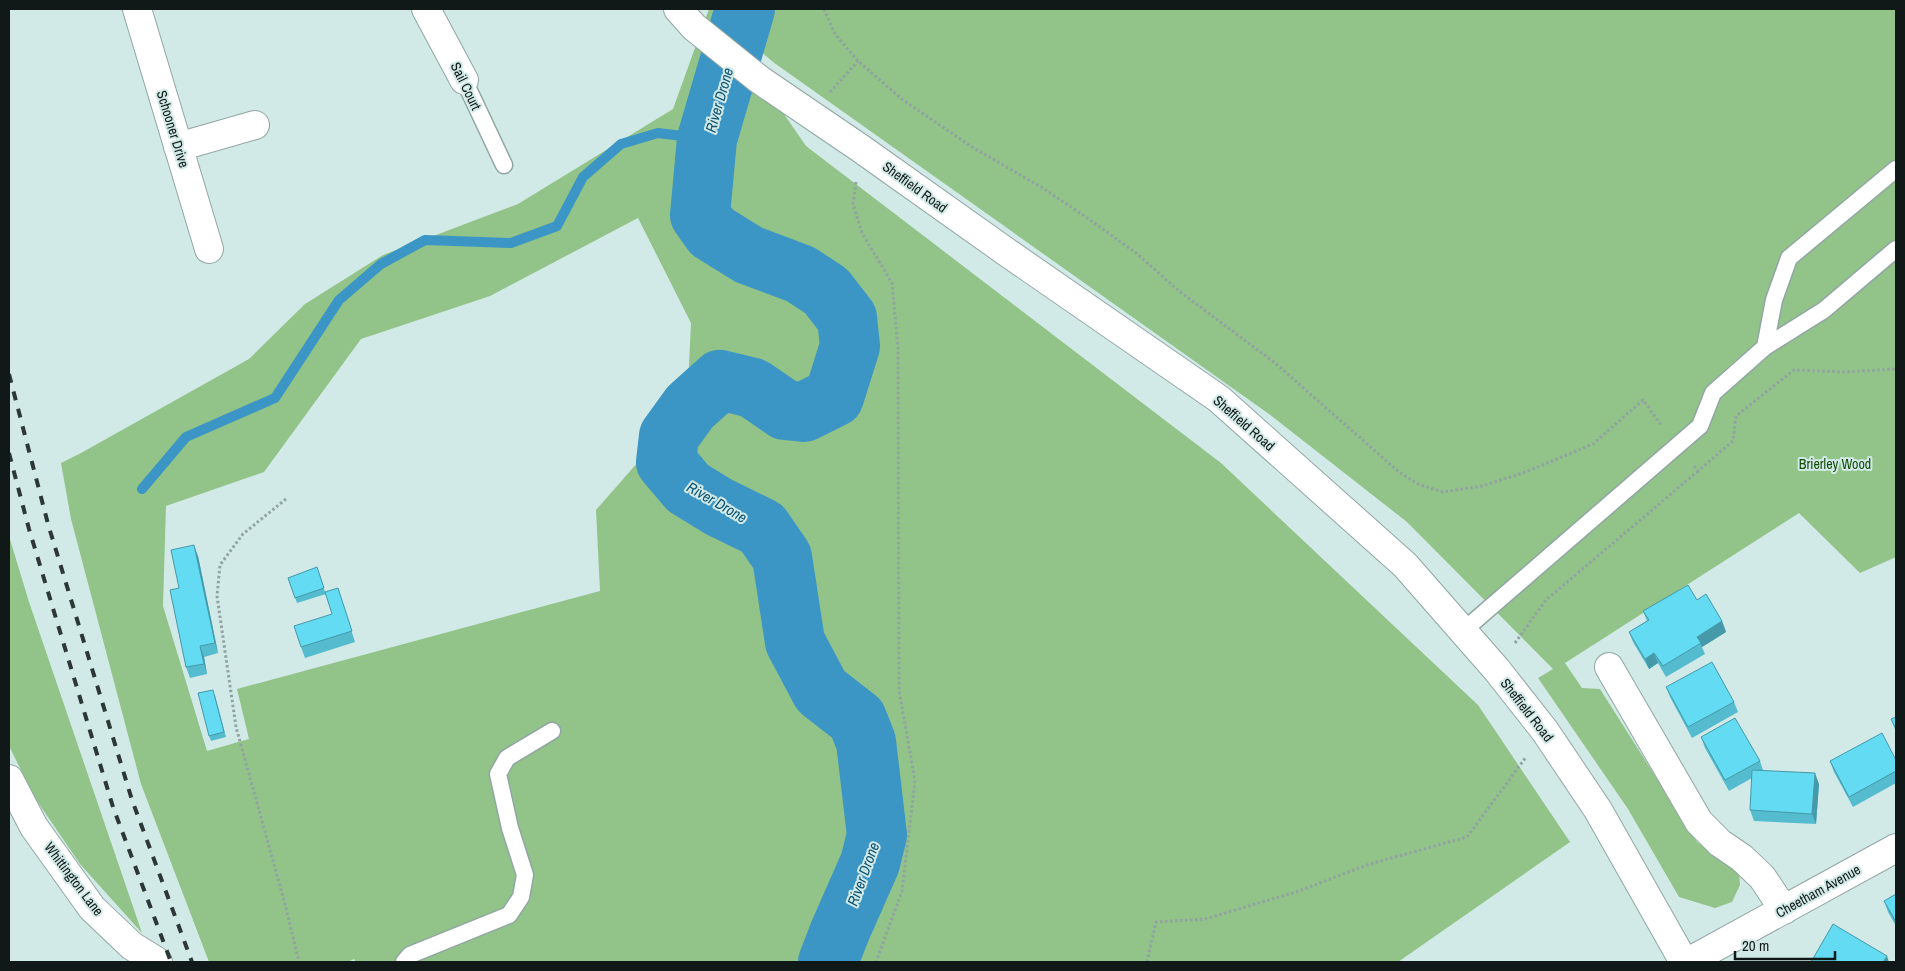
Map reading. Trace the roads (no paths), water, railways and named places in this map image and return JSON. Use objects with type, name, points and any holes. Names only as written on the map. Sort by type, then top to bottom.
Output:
[{"type":"main road","name":"Schooner Drive","points":[[137,9],[209,249]]},
{"type":"main road","name":"Sail Court","points":[[426,9],[464,80]]},
{"type":"main road","name":"Sheffield Road","points":[[686,18],[760,80],[1219,399],[1406,565],[1496,670],[1545,731],[1598,810],[1684,962]]},
{"type":"main road","points":[[178,147],[255,125]]},
{"type":"main road","points":[[1608,667],[1699,822],[1720,843],[1742,858],[1762,877],[1784,910]]},
{"type":"main road","name":"Whittington Lane","points":[[9,779],[34,827],[92,908],[132,946],[158,962]]},
{"type":"main road","name":"Cheetham Avenue","points":[[1688,962],[1896,848]]},
{"type":"lane","name":"Sail Court","points":[[464,80],[504,165]]},
{"type":"lane","points":[[1765,347],[1774,300],[1788,258],[1896,169]]},
{"type":"lane","points":[[1463,631],[1700,426],[1713,393],[1765,347],[1824,310],[1896,249]]},
{"type":"lane","points":[[404,962],[410,955],[508,914],[521,897],[525,875],[510,828],[498,774],[507,758],[552,731]]},
{"type":"waterway","name":"River Drone","points":[[745,9],[707,139],[700,215],[712,232],[749,255],[800,274],[826,291],[847,318],[850,346],[834,397],[804,412],[785,410],[753,388],[720,380],[690,407],[669,436],[666,462],[688,488],[719,507],[762,528],[782,557],[795,642],[821,691],[857,719],[866,742],[877,835],[870,863],[828,962]]},
{"type":"waterway","points":[[142,489],[186,437],[275,398],[339,300],[381,264],[425,240],[511,243],[557,226],[583,177],[621,144],[658,133],[707,139]]},
{"type":"railway","points":[[9,374],[48,524],[132,800],[192,962]]},
{"type":"railway","points":[[9,453],[29,529],[113,807],[171,962]]},
{"type":"park label","name":"Brierley Wood","points":[[1835,464]]}]
